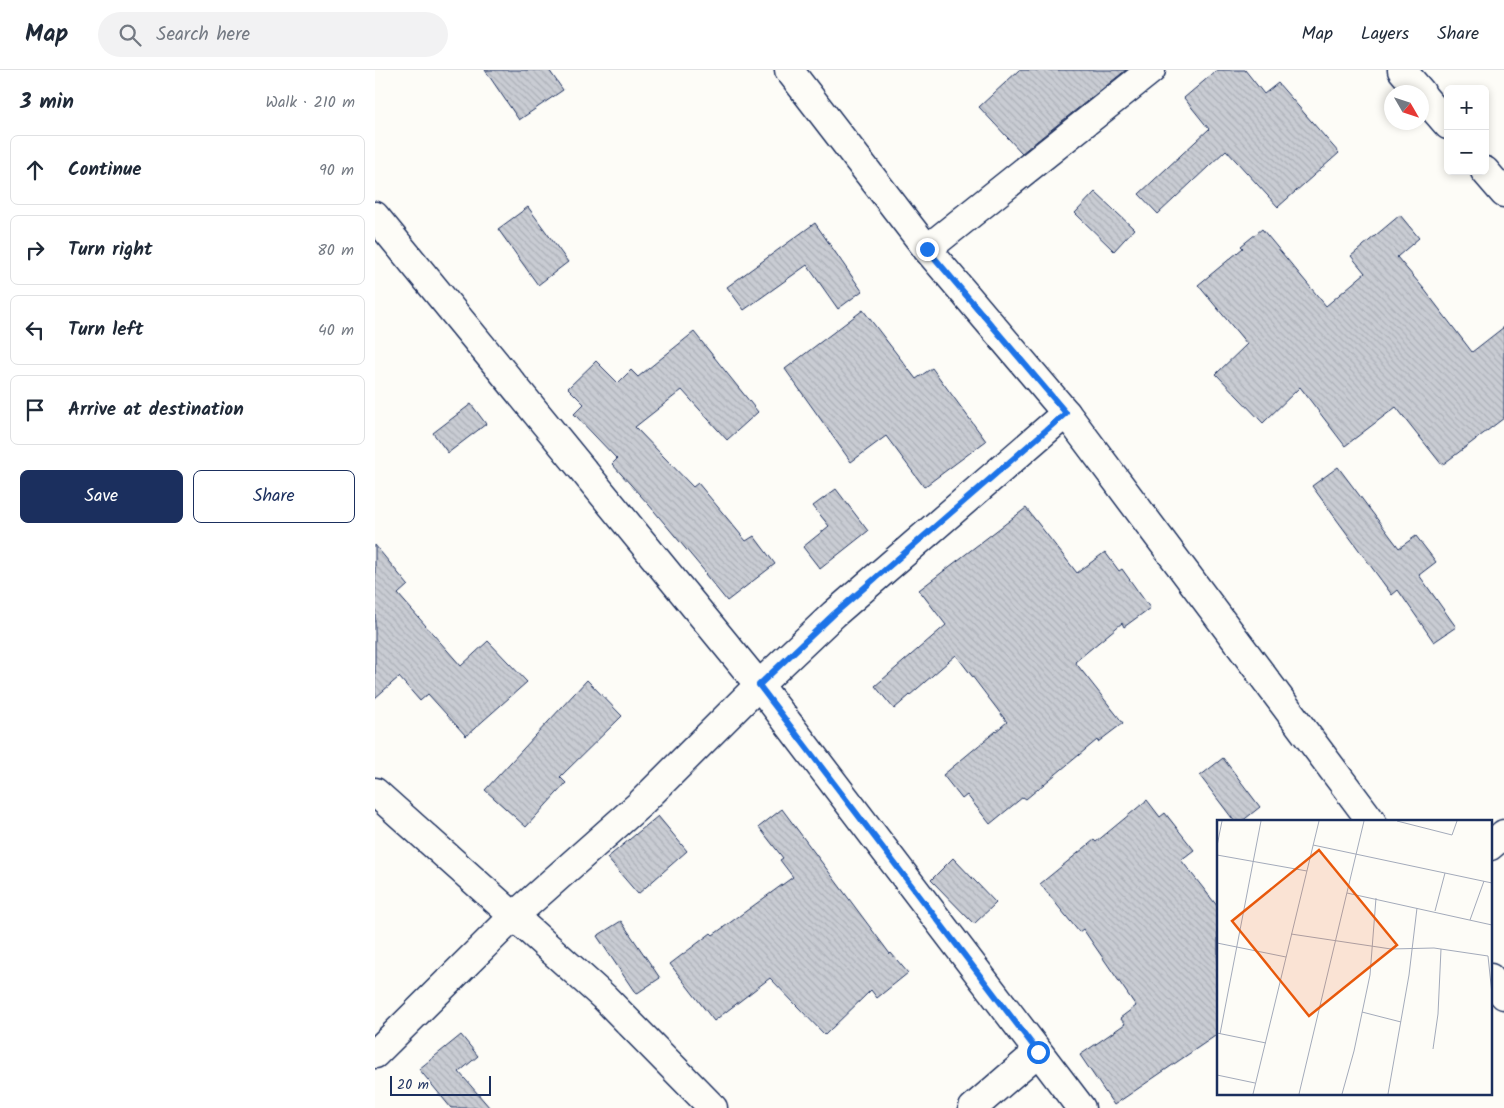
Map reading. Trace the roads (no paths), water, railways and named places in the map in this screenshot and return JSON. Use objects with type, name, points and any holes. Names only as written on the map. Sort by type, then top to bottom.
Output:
[{"type":"street","points":[[789,70],[927,249],[1066,413],[1371,820]]},
{"type":"street","points":[[927,249],[1151,70]]},
{"type":"street","points":[[1402,70],[1414,85]]},
{"type":"street","points":[[1429,102],[1444,120]]},
{"type":"street","points":[[1488,175],[1504,194]]},
{"type":"street","points":[[375,216],[759,685],[1081,1108]]},
{"type":"street","points":[[375,1054],[514,916],[639,805],[759,685],[834,614],[1066,413]]},
{"type":"street","points":[[375,792],[605,998],[713,1108]]},
{"type":"street","points":[[1491,845],[1504,834]]},
{"type":"street","points":[[1491,979],[1504,996]]},
{"type":"street","points":[[973,1108],[1038,1052]]}]
